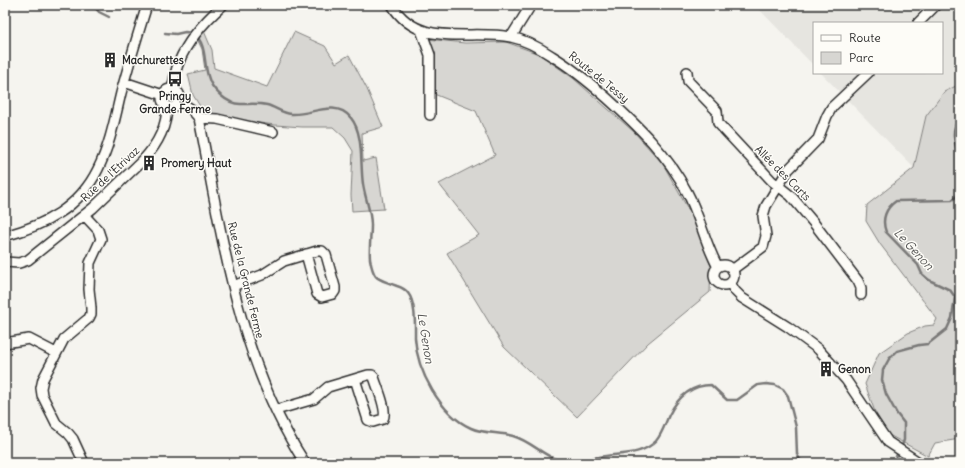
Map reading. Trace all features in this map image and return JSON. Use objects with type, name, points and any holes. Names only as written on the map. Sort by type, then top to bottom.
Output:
[{"type":"street","points":[[5,236],[26,230],[51,218],[72,204],[98,170],[103,158],[147,5]]},
{"type":"street","points":[[172,90],[178,63],[188,44],[199,28],[223,5]]},
{"type":"street","name":"Route de Tessy","points":[[392,5],[401,18],[421,30],[451,35],[493,35],[512,37],[537,48],[569,66],[635,123],[664,156],[689,196],[699,218],[712,256],[718,267]]},
{"type":"street","points":[[512,37],[531,5]]},
{"type":"street","points":[[919,22],[936,5]]},
{"type":"street","points":[[421,30],[430,55],[430,115]]},
{"type":"street","name":"Allée des Carts","points":[[687,72],[688,81],[717,111],[718,123],[779,186],[791,196],[814,222],[858,281],[861,288],[861,295]]},
{"type":"street","points":[[732,270],[763,247],[766,236],[763,221],[764,211],[790,167],[818,139],[829,113],[837,102],[867,74]]},
{"type":"street","points":[[124,82],[163,95]]},
{"type":"street","points":[[179,101],[173,107],[167,106],[162,100],[163,95],[168,90],[172,90],[178,94],[179,101],[191,109],[199,118],[217,118],[273,132]]},
{"type":"street","name":"Rue de l'Etrivaz","points":[[5,262],[19,262],[28,260],[93,208],[151,152],[163,129],[167,116],[167,106]]},
{"type":"street","name":"Rue de la Grande Ferme","points":[[199,118],[225,253],[241,320],[258,371],[276,410],[305,463]]},
{"type":"street","name":"Rue de l'Etrivaz","points":[[84,215],[98,230],[101,239],[90,263],[89,289],[91,314],[89,318],[64,339],[44,379],[41,393],[56,423],[73,439],[84,463]]},
{"type":"street","points":[[233,286],[262,275],[284,261],[306,254],[322,251],[326,255],[335,287],[335,291],[332,294],[322,297],[317,294],[306,254]]},
{"type":"street","points":[[725,266],[732,270],[734,277],[730,283],[724,285],[715,280],[714,273],[718,267],[725,266]]},
{"type":"street","points":[[730,283],[735,292],[742,298],[812,343],[846,380],[888,442],[920,463]]},
{"type":"street","points":[[5,343],[29,338],[56,353]]},
{"type":"street","points":[[276,410],[314,399],[328,387],[368,375],[372,375],[374,377],[385,414],[383,419],[373,422],[368,420],[355,379]]},
{"type":"shaded area","points":[[755,5],[960,5],[960,84],[944,92],[926,116],[914,168],[822,74],[943,74],[943,22],[813,22],[813,65]]},
{"type":"green space","points":[[204,31],[212,50],[214,68],[267,87],[294,32],[325,46],[336,63],[349,55],[367,89],[383,127],[362,133],[363,161],[376,158],[384,209],[352,211],[351,195],[353,151],[345,138],[333,127],[275,125],[206,116],[193,95],[188,74],[205,70],[202,49],[197,39]]},
{"type":"green space","points":[[427,39],[465,43],[506,42],[539,54],[573,78],[634,132],[663,164],[693,218],[711,266],[710,292],[648,343],[577,417],[504,347],[447,253],[479,235],[439,184],[495,155],[476,111],[434,94],[435,62]]},
{"type":"green space","points":[[960,84],[960,439],[935,443],[928,456],[889,435],[875,412],[865,384],[879,353],[908,333],[925,326],[934,325],[937,319],[880,244],[866,221],[867,205],[914,168],[926,116],[944,92]]},
{"type":"waterway","name":"Le Genon","points":[[93,5],[99,12],[109,17]]},
{"type":"waterway","name":"Le Genon","points":[[165,33],[194,33],[203,48],[206,70],[212,86],[220,95],[231,102],[236,104],[267,105],[291,114],[330,108],[338,109],[345,112],[351,118],[358,132],[360,141],[363,184],[371,220],[370,259],[373,272],[375,276],[381,280],[400,287],[411,297],[417,351],[425,377],[440,402],[449,413],[460,421],[476,430],[513,436],[521,439],[555,459],[573,462],[637,452],[650,446],[660,435],[669,415],[677,403],[686,393],[697,387],[711,385],[727,400],[737,400],[758,385],[775,385],[783,389],[788,396],[796,427],[797,454],[800,460],[807,463]]},
{"type":"waterway","name":"Le Genon","points":[[960,118],[954,133],[955,143],[960,159]]},
{"type":"waterway","name":"Le Genon","points":[[901,448],[904,440],[904,423],[897,414],[886,394],[882,380],[883,370],[889,359],[897,351],[928,344],[947,329],[952,318],[955,297],[950,290],[929,280],[922,274],[918,265],[886,232],[884,218],[887,210],[896,201],[952,200],[956,197],[960,189]]},
{"type":"waterway","name":"Le Genon","points":[[891,463],[895,459],[898,452]]},
{"type":"place","name":"Machurettes","points":[[110,60]]},
{"type":"place","name":"Pringy Grande Ferme","points":[[175,79]]},
{"type":"place","name":"Promery Haut","points":[[149,163]]},
{"type":"place","name":"Genon","points":[[826,369]]}]
